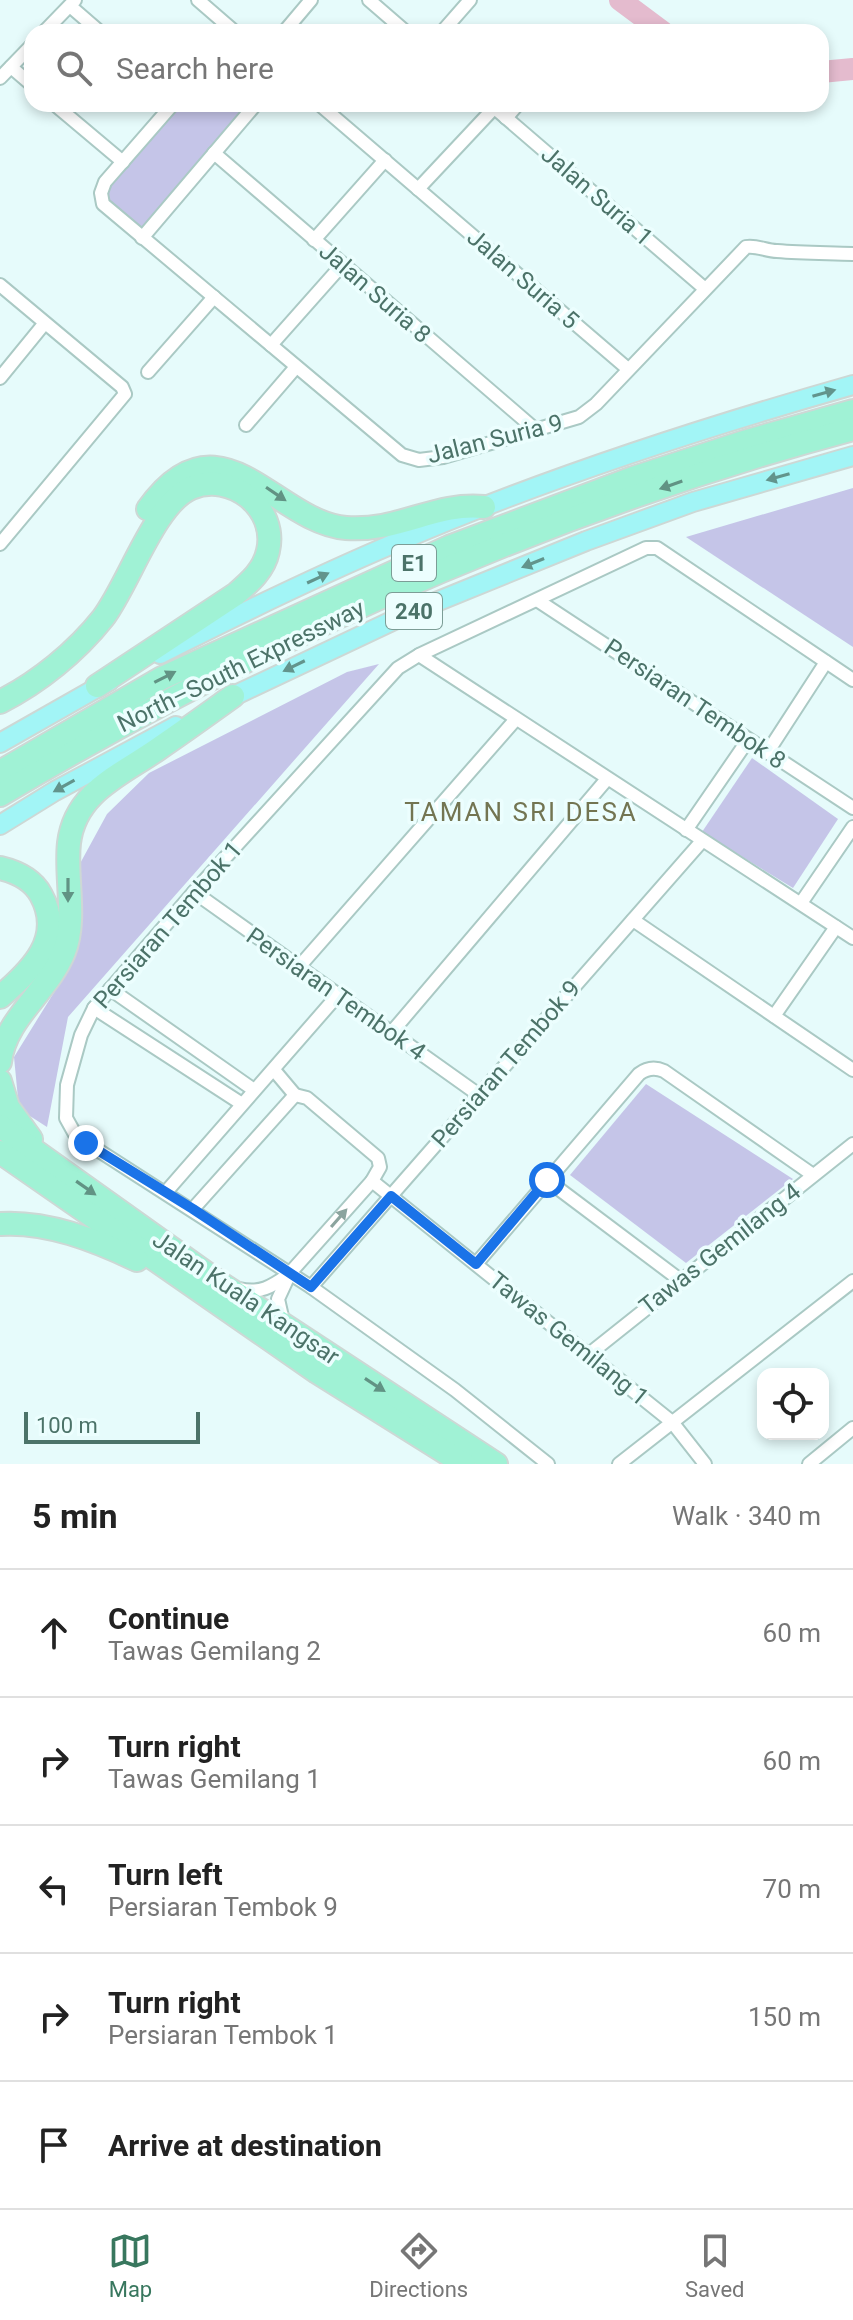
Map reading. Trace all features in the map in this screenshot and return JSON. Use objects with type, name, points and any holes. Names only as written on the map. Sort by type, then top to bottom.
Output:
[{"type":"highway","name":"North–South Expressway","points":[[0,772],[162,678],[449,547],[633,478],[853,411]]},
{"type":"highway","name":"North–South Expressway","points":[[0,795],[98,737],[296,635],[415,581],[546,529],[688,478],[853,429]]},
{"type":"highway","points":[[0,687],[49,655],[78,627],[98,602],[157,496],[168,484],[196,470],[218,469],[242,474],[310,518],[345,528],[388,527],[462,505],[484,507]]},
{"type":"highway","points":[[0,702],[51,669],[103,618],[123,588],[164,511],[177,498],[191,488],[207,484],[225,485],[241,491],[254,501],[264,516],[269,533],[268,550],[262,567],[236,594],[97,686]]},
{"type":"highway","points":[[0,1062],[10,1032],[50,978],[65,950],[69,845],[74,821],[83,806],[103,783],[157,750],[233,696]]},
{"type":"highway","points":[[0,868],[31,883],[46,905],[50,920],[47,943],[42,952],[23,977],[0,997]]},
{"type":"highway","points":[[0,1081],[16,1121],[61,1170]]},
{"type":"highway","name":"Jalan Kuala Kangsar","points":[[0,1126],[220,1283],[496,1464]]},
{"type":"highway","name":"Jalan Kuala Kangsar","points":[[0,1152],[317,1372],[464,1464]]},
{"type":"highway","points":[[0,1224],[27,1224],[75,1235],[142,1263],[165,1267]]},
{"type":"main road","points":[[0,743],[97,686],[272,599],[395,543],[484,507],[719,424],[853,385]]},
{"type":"main road","name":"240","points":[[0,825],[55,791],[233,696],[409,613],[586,541],[693,502],[853,456]]},
{"type":"street","points":[[198,0],[226,24]]},
{"type":"street","points":[[291,24],[311,0]]},
{"type":"street","points":[[369,0],[397,24]]},
{"type":"street","points":[[449,24],[470,0]]},
{"type":"street","points":[[52,24],[72,3],[92,24]]},
{"type":"street","points":[[0,78],[24,53]]},
{"type":"street","points":[[11,67],[24,78]]},
{"type":"street","points":[[64,112],[123,162]]},
{"type":"street","name":"Jalan Suria 9","points":[[166,112],[105,182],[101,193],[103,204],[402,455],[411,459],[443,457],[537,431],[586,412],[746,247],[756,246],[778,252],[853,254]]},
{"type":"street","points":[[142,238],[249,112]]},
{"type":"street","name":"Jalan Suria 5","points":[[328,112],[628,369]]},
{"type":"street","points":[[418,189],[487,112]]},
{"type":"street","name":"Jalan Suria 1","points":[[499,112],[704,288]]},
{"type":"street","points":[[506,118],[511,112]]},
{"type":"street","name":"Jalan Suria 8","points":[[214,153],[537,431]]},
{"type":"street","points":[[314,240],[385,160]]},
{"type":"street","points":[[271,345],[342,265]]},
{"type":"street","points":[[0,285],[125,392],[124,397],[0,544]]},
{"type":"street","points":[[148,372],[214,297]]},
{"type":"street","points":[[0,378],[44,324]]},
{"type":"street","points":[[246,425],[296,367]]},
{"type":"street","name":"Persiaran Tembok 1","points":[[548,1464],[455,1390],[311,1287],[86,1143],[70,1128],[64,1106],[81,1035],[94,1008],[194,892],[390,676],[419,655],[646,548],[657,548],[826,662]]},
{"type":"street","name":"Persiaran Tembok 8","points":[[537,600],[853,808]]},
{"type":"street","points":[[419,655],[853,938]]},
{"type":"street","points":[[767,753],[826,662],[853,680]]},
{"type":"street","points":[[298,968],[516,719]]},
{"type":"street","points":[[686,830],[748,740]]},
{"type":"street","points":[[391,1033],[607,779]]},
{"type":"street","points":[[801,903],[853,827]]},
{"type":"street","name":"Persiaran Tembok 9","points":[[311,1287],[702,841]]},
{"type":"street","name":"Persiaran Tembok 4","points":[[194,892],[479,1095]]},
{"type":"street","points":[[633,920],[853,1070]]},
{"type":"street","points":[[774,1016],[836,927]]},
{"type":"street","points":[[110,989],[254,1090]]},
{"type":"street","points":[[166,1192],[337,996]]},
{"type":"street","points":[[94,1008],[242,1104]]},
{"type":"street","points":[[476,1264],[639,1074],[655,1068],[664,1071],[813,1175]]},
{"type":"street","points":[[220,1283],[243,1290],[269,1289],[290,1273],[372,1181],[380,1167],[378,1158],[314,1103],[295,1095],[274,1070]]},
{"type":"street","points":[[193,1209],[295,1095]]},
{"type":"street","name":"Tawas Gemilang 4","points":[[588,1355],[853,1144]]},
{"type":"street","points":[[547,1180],[680,1280]]},
{"type":"street","name":"Tawas Gemilang 1","points":[[372,1181],[672,1422],[705,1464]]},
{"type":"street","points":[[286,1327],[278,1299],[290,1273]]},
{"type":"street","points":[[619,1464],[853,1281]]},
{"type":"street","points":[[809,1464],[853,1428]]},
{"type":"shaded area","points":[[170,112],[241,112],[142,228],[106,201],[109,181]]},
{"type":"shaded area","points":[[853,488],[853,647],[686,537]]},
{"type":"shaded area","points":[[379,664],[68,1017],[47,1127],[19,1109],[14,1057],[58,986],[79,935],[77,869],[107,814],[149,773],[347,672]]},
{"type":"shaded area","points":[[752,758],[838,819],[793,888],[702,832]]},
{"type":"shaded area","points":[[646,1084],[793,1179],[686,1263],[570,1175]]},
{"type":"waterway","points":[[620,0],[652,24]]},
{"type":"waterway","points":[[829,71],[853,69]]},
{"type":"district","name":"TAMAN SRI DESA","points":[[521,812]]},
{"type":"route","points":[[86,1143],[311,1287],[391,1196],[476,1264],[547,1180]]}]
